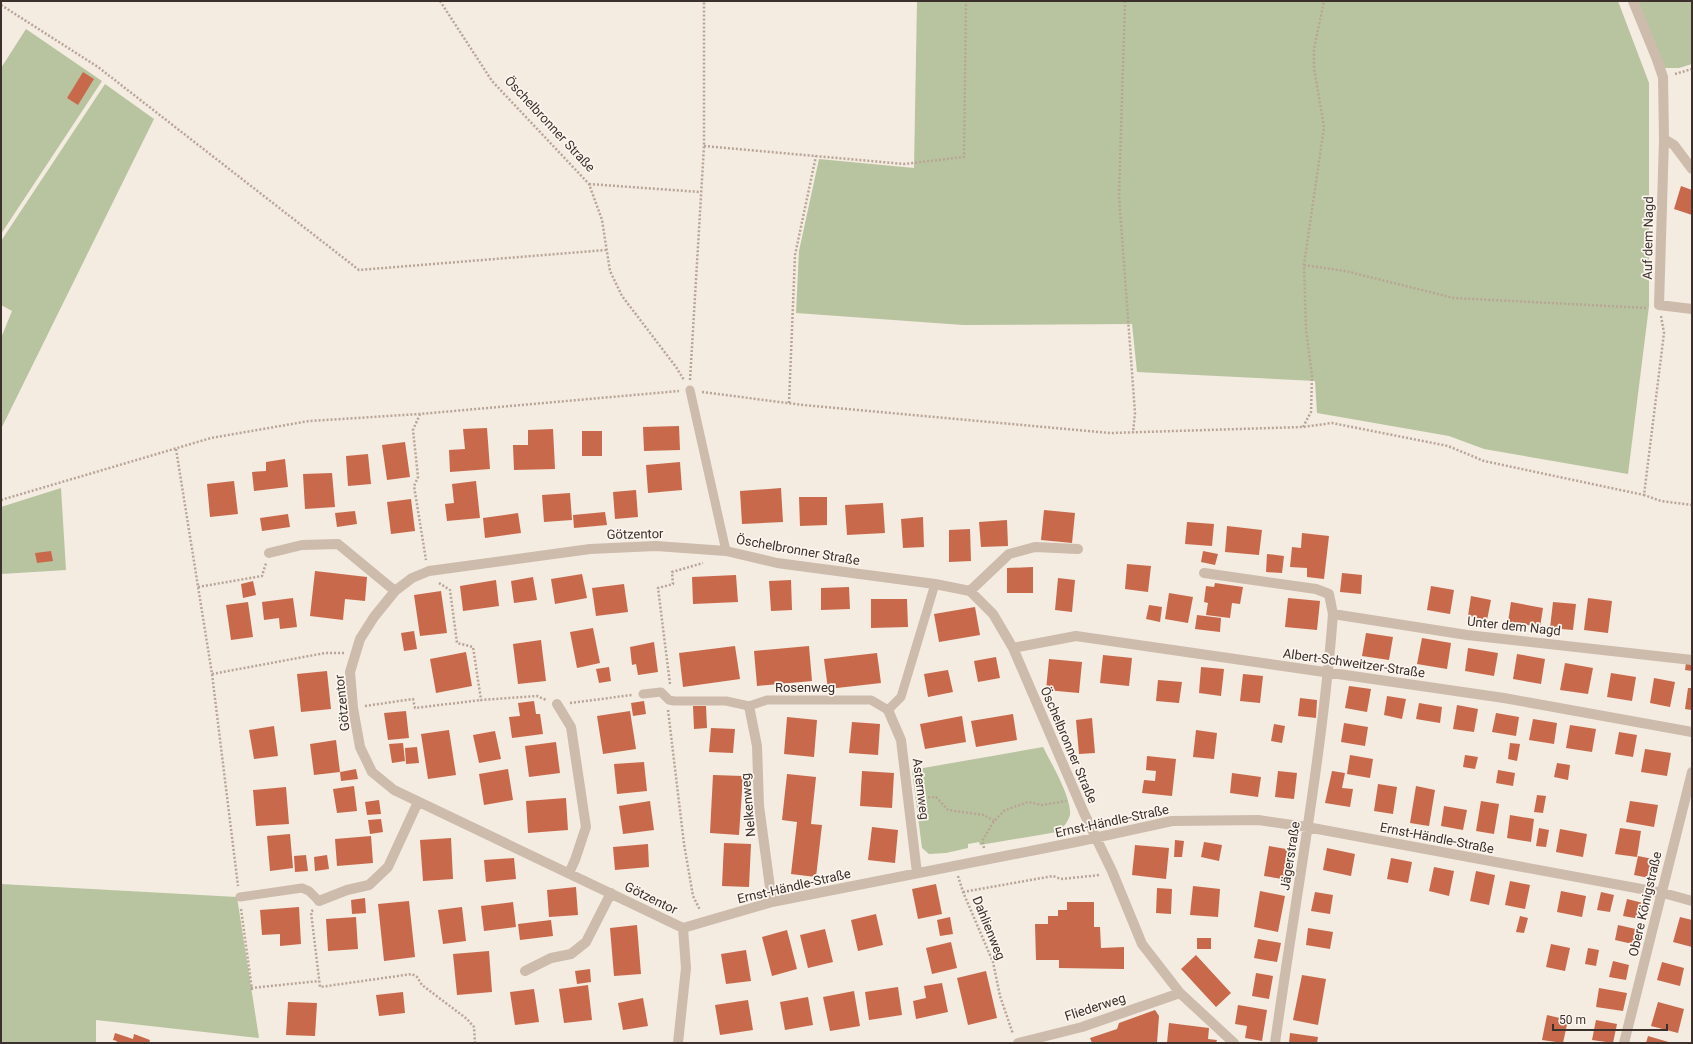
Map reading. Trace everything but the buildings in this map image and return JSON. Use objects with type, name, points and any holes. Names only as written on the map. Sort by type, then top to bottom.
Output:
[{"type":"street","name":"Auf dem Nagd","points":[[1633,1],[1663,78],[1664,139],[1659,305]]},
{"type":"street","points":[[1664,139],[1674,145],[1692,169]]},
{"type":"street","points":[[1659,305],[1692,309]]},
{"type":"street","points":[[269,553],[302,545],[338,544],[395,591]]},
{"type":"street","name":"Götzentor","points":[[678,1043],[686,968],[683,928],[394,790],[372,772],[360,747],[353,708],[350,672],[360,639],[374,617],[395,591],[412,578],[429,572],[590,548],[656,546],[726,551]]},
{"type":"street","points":[[970,591],[1009,554],[1035,547],[1078,549]]},
{"type":"street","name":"Öschelbronner Straße","points":[[726,551],[777,563],[935,584],[970,591],[993,614],[1013,648],[1096,838],[1112,871],[1142,944],[1180,994],[1234,1043]]},
{"type":"street","points":[[1204,573],[1316,589],[1329,594],[1333,614],[1329,673]]},
{"type":"street","name":"Unter dem Nagd","points":[[1333,614],[1467,635],[1692,660]]},
{"type":"street","name":"Albert-Schweitzer-Straße","points":[[1013,648],[1076,636],[1504,698],[1692,732]]},
{"type":"street","name":"Jägerstraße","points":[[1275,1043],[1307,827],[1316,780],[1329,673]]},
{"type":"street","points":[[557,704],[571,726],[586,827],[575,860],[568,873]]},
{"type":"street","name":"Nelkenweg","points":[[749,706],[757,746],[760,806],[772,902]]},
{"type":"street","name":"Asternweg","points":[[888,710],[901,740],[918,873]]},
{"type":"street","name":"Obere Königstraße","points":[[1624,1043],[1663,893],[1670,854],[1692,772]]},
{"type":"street","points":[[319,901],[347,890],[369,885],[388,866],[418,802]]},
{"type":"street","name":"Ernst-Händle-Straße","points":[[683,928],[772,902],[1096,838],[1172,821],[1258,820],[1307,827],[1663,893],[1692,901]]},
{"type":"street","points":[[525,971],[551,958],[571,954],[586,942],[611,893]]},
{"type":"street","name":"Fliederweg","points":[[1015,1040],[1082,1027],[1180,994]]},
{"type":"lane","name":"Öschelbronner Straße","points":[[690,390],[726,551]]},
{"type":"lane","points":[[888,710],[901,697],[935,584]]},
{"type":"lane","name":"Rosenweg","points":[[643,694],[661,692],[669,700],[674,702],[726,701],[749,706],[767,700],[871,700],[888,710]]},
{"type":"lane","points":[[240,897],[302,888],[309,891],[319,901]]},
{"type":"path","name":"Öschelbronner Straße","points":[[440,1],[492,81],[589,184],[602,220],[610,271],[622,296],[676,367],[690,390]]},
{"type":"path","points":[[690,390],[700,192],[704,146],[704,1]]},
{"type":"path","points":[[704,146],[904,164],[964,157],[966,1]]},
{"type":"path","points":[[1125,1],[1119,196],[1134,413],[1133,433]]},
{"type":"path","points":[[1303,427],[1311,412],[1312,375],[1306,330],[1304,265],[1324,127],[1314,68],[1314,48],[1324,1]]},
{"type":"path","points":[[1,5],[98,67],[359,270],[606,250]]},
{"type":"path","points":[[1663,78],[1692,70]]},
{"type":"path","points":[[789,403],[795,255],[816,156]]},
{"type":"path","points":[[589,184],[700,192]]},
{"type":"path","points":[[1304,265],[1345,271],[1454,298],[1654,309],[1659,305],[1664,333],[1644,495]]},
{"type":"path","points":[[1,500],[212,438],[309,421],[420,414],[690,390],[789,403],[1110,433],[1303,427],[1332,423],[1448,446],[1484,460],[1644,495],[1661,501],[1692,505]]},
{"type":"path","points":[[176,449],[212,674],[252,989],[319,981]]},
{"type":"path","points":[[198,587],[262,576],[269,553]]},
{"type":"path","points":[[678,571],[672,572],[673,584],[658,588],[671,690],[667,712],[684,844],[693,896],[705,921]]},
{"type":"path","points":[[212,674],[325,653],[346,653],[354,656]]},
{"type":"path","points":[[518,698],[537,696],[557,704],[643,694]]},
{"type":"path","points":[[353,708],[413,699],[415,708],[481,700]]},
{"type":"path","points":[[909,798],[936,797],[948,810],[984,815],[994,821]]},
{"type":"path","points":[[984,848],[982,841],[994,821],[1006,810],[1028,802],[1042,805],[1070,799]]},
{"type":"path","name":"Dahlienweg","points":[[956,866],[963,892],[993,962],[1000,996],[1015,1040]]},
{"type":"path","points":[[963,892],[1053,876],[1061,879],[1104,874],[1112,871]]},
{"type":"path","points":[[319,901],[311,912],[320,987],[412,974],[417,977],[422,985],[467,1019],[474,1027],[475,1043]]},
{"type":"green space","points":[[917,1],[1618,1],[1649,83],[1649,306],[1628,474],[1484,449],[1449,436],[1317,413],[1315,381],[1137,372],[1132,324],[963,325],[796,313],[799,251],[819,159],[914,168]]},
{"type":"green space","points":[[1638,1],[1692,1],[1692,64],[1679,68],[1665,68]]},
{"type":"green space","points":[[26,29],[102,81],[1,234],[1,68]]},
{"type":"green space","points":[[105,84],[154,119],[1,429],[1,338],[12,311],[1,305],[1,241]]},
{"type":"green space","points":[[61,488],[66,570],[1,574],[1,507]]},
{"type":"green space","points":[[1043,747],[1068,799],[1070,808],[1068,820],[1057,832],[980,845],[979,842],[968,844],[968,848],[946,853],[929,854],[922,848],[912,770]]},
{"type":"green space","points":[[1,884],[237,897],[259,1038],[96,1020],[96,1043],[1,1043]]}]
